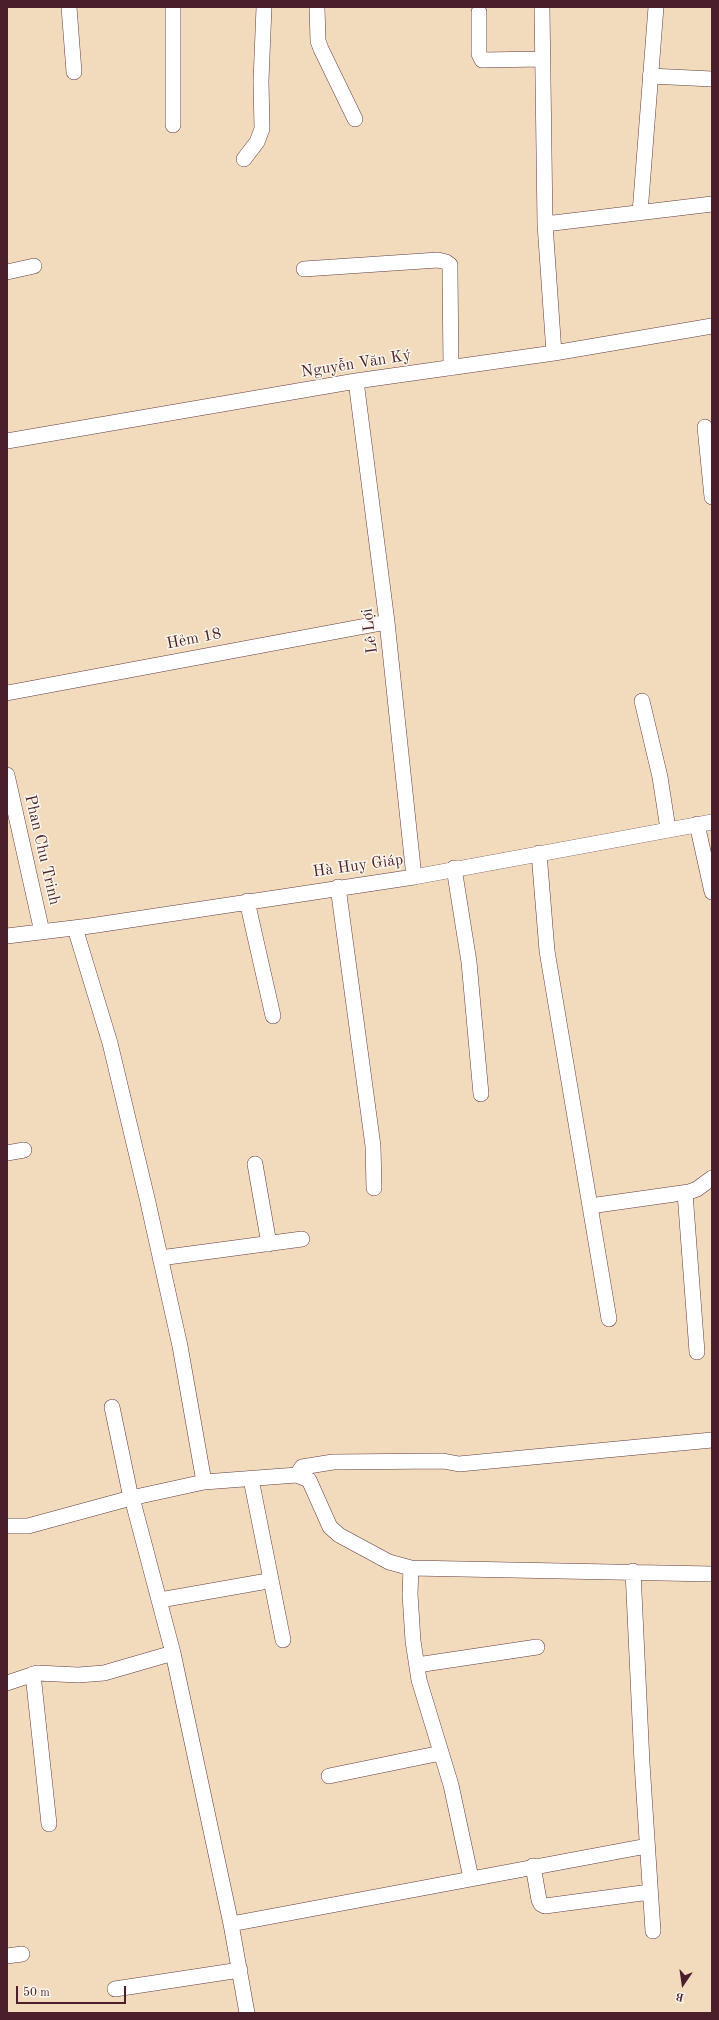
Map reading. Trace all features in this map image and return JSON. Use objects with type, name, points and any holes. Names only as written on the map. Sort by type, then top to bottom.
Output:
[{"type":"street","points":[[68,7],[74,72]]},
{"type":"street","points":[[173,7],[174,125]]},
{"type":"street","points":[[244,159],[257,142],[262,129],[261,81],[264,7]]},
{"type":"street","points":[[317,7],[319,45],[355,119]]},
{"type":"street","points":[[542,7],[545,224],[554,353]]},
{"type":"street","points":[[640,213],[656,7]]},
{"type":"street","points":[[478,12],[479,54],[482,60],[542,59]]},
{"type":"street","points":[[650,76],[712,79]]},
{"type":"street","points":[[545,224],[712,204]]},
{"type":"street","points":[[304,269],[438,260],[446,262],[450,265],[451,368]]},
{"type":"street","points":[[7,272],[34,266]]},
{"type":"street","name":"Nguyễn Văn Ký","points":[[7,441],[356,381],[554,353],[712,326]]},
{"type":"street","name":"Lê Lợi","points":[[356,381],[387,622],[414,877]]},
{"type":"street","points":[[705,426],[712,497]]},
{"type":"street","name":"Hẻm 18","points":[[7,693],[387,622]]},
{"type":"street","points":[[642,701],[660,777],[668,829]]},
{"type":"street","name":"Phan Chu Trinh","points":[[7,775],[42,932]]},
{"type":"street","name":"Hà Huy Giáp","points":[[7,936],[75,928],[338,887],[414,877],[454,868],[712,822]]},
{"type":"street","points":[[697,824],[712,892]]},
{"type":"street","points":[[538,853],[548,951],[609,1319]]},
{"type":"street","points":[[454,868],[469,962],[480,1094]]},
{"type":"street","points":[[338,887],[373,1146],[374,1188]]},
{"type":"street","points":[[247,902],[273,1016]]},
{"type":"street","points":[[75,928],[110,1043],[180,1346],[204,1482]]},
{"type":"street","points":[[7,1153],[24,1150]]},
{"type":"street","points":[[255,1164],[269,1244]]},
{"type":"street","points":[[590,1206],[685,1193],[697,1189],[712,1178]]},
{"type":"street","points":[[685,1193],[697,1352]]},
{"type":"street","points":[[160,1258],[302,1239]]},
{"type":"street","points":[[112,1407],[131,1498],[160,1600],[173,1653],[231,1924],[247,2013]]},
{"type":"street","points":[[297,1474],[302,1467],[333,1462],[443,1460],[459,1464],[712,1440]]},
{"type":"street","points":[[7,1526],[28,1526],[131,1498],[204,1482],[297,1474],[310,1480],[330,1527],[339,1535],[388,1562],[411,1568],[633,1571],[712,1574]]},
{"type":"street","points":[[251,1479],[283,1640]]},
{"type":"street","points":[[411,1568],[410,1594],[413,1641],[419,1680],[451,1785],[471,1878]]},
{"type":"street","points":[[633,1571],[647,1846],[653,1931]]},
{"type":"street","points":[[160,1600],[262,1582]]},
{"type":"street","points":[[417,1665],[537,1647]]},
{"type":"street","points":[[7,1683],[33,1674],[104,1673],[173,1653]]},
{"type":"street","points":[[33,1674],[49,1824]]},
{"type":"street","points":[[329,1776],[441,1753]]},
{"type":"street","points":[[231,1924],[533,1866],[647,1846]]},
{"type":"street","points":[[533,1866],[539,1900],[541,1904],[545,1906],[650,1892]]},
{"type":"street","points":[[115,1990],[240,1970]]}]
